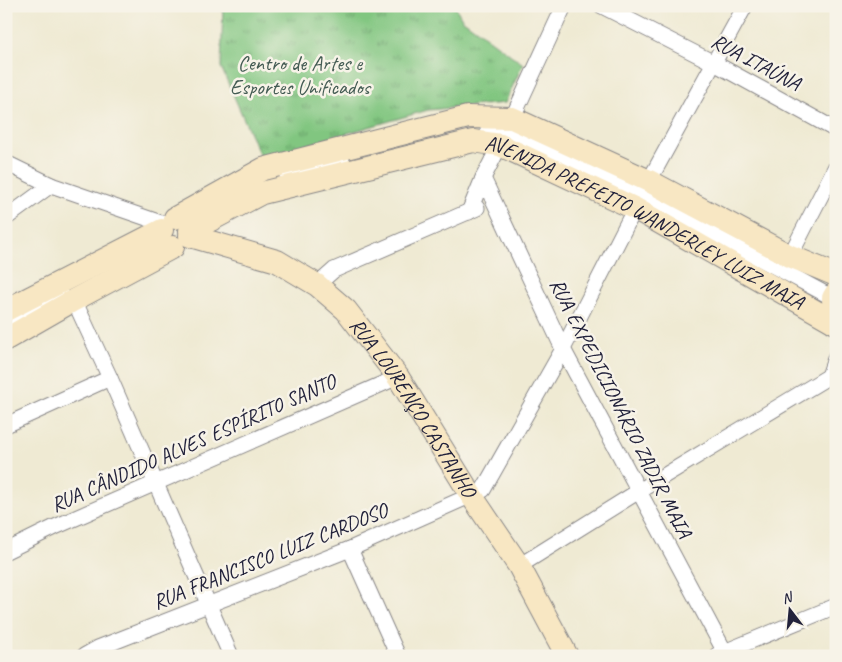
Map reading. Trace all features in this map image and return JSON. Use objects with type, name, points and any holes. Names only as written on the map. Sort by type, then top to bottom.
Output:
[{"type":"main road","name":"AVENIDA PREFEITO WANDERLEY LUIZ MAIA","points":[[6,339],[74,300],[176,231],[263,168],[468,117],[507,131],[642,195],[836,275]]},
{"type":"main road","name":"AVENIDA PREFEITO WANDERLEY LUIZ MAIA","points":[[6,310],[262,193],[507,131],[642,195],[835,326]]},
{"type":"main road","name":"RUA LOURENÇO CASTANHO","points":[[176,231],[277,261],[317,285],[346,310],[398,377],[471,495],[519,566],[567,656]]},
{"type":"main road","points":[[835,296],[835,326]]},
{"type":"street","points":[[469,212],[483,178],[507,131],[564,6]]},
{"type":"street","name":"RUA ITAÚNA","points":[[602,6],[714,63],[836,130]]},
{"type":"street","name":"RUA FRANCISCO LUIZ CARDOSO","points":[[84,656],[98,648],[350,549],[483,490],[563,349],[642,195],[745,6]]},
{"type":"street","name":"RUA LOURENÇO CASTANHO","points":[[6,163],[51,185],[176,231]]},
{"type":"street","points":[[790,256],[836,166]]},
{"type":"street","name":"RUA EXPEDICIONÁRIO ZADIR MAIA","points":[[483,178],[563,349],[723,654]]},
{"type":"street","points":[[6,218],[51,185]]},
{"type":"street","points":[[642,195],[835,296]]},
{"type":"street","points":[[317,285],[334,270],[494,201]]},
{"type":"street","points":[[6,324],[176,231]]},
{"type":"street","points":[[74,300],[156,482],[231,656]]},
{"type":"street","points":[[519,566],[833,374],[836,356]]},
{"type":"street","name":"RUA CÂNDIDO ALVES ESPÍRITO SANTO","points":[[6,551],[156,482],[398,377]]},
{"type":"street","points":[[6,425],[110,378]]},
{"type":"street","points":[[350,549],[398,656]]},
{"type":"street","points":[[723,654],[836,606]]},
{"type":"green space","name":"Centro de Artes e Esportes Unificados","points":[[223,6],[455,6],[462,19],[523,64],[505,103],[428,110],[261,158],[221,67]]}]
